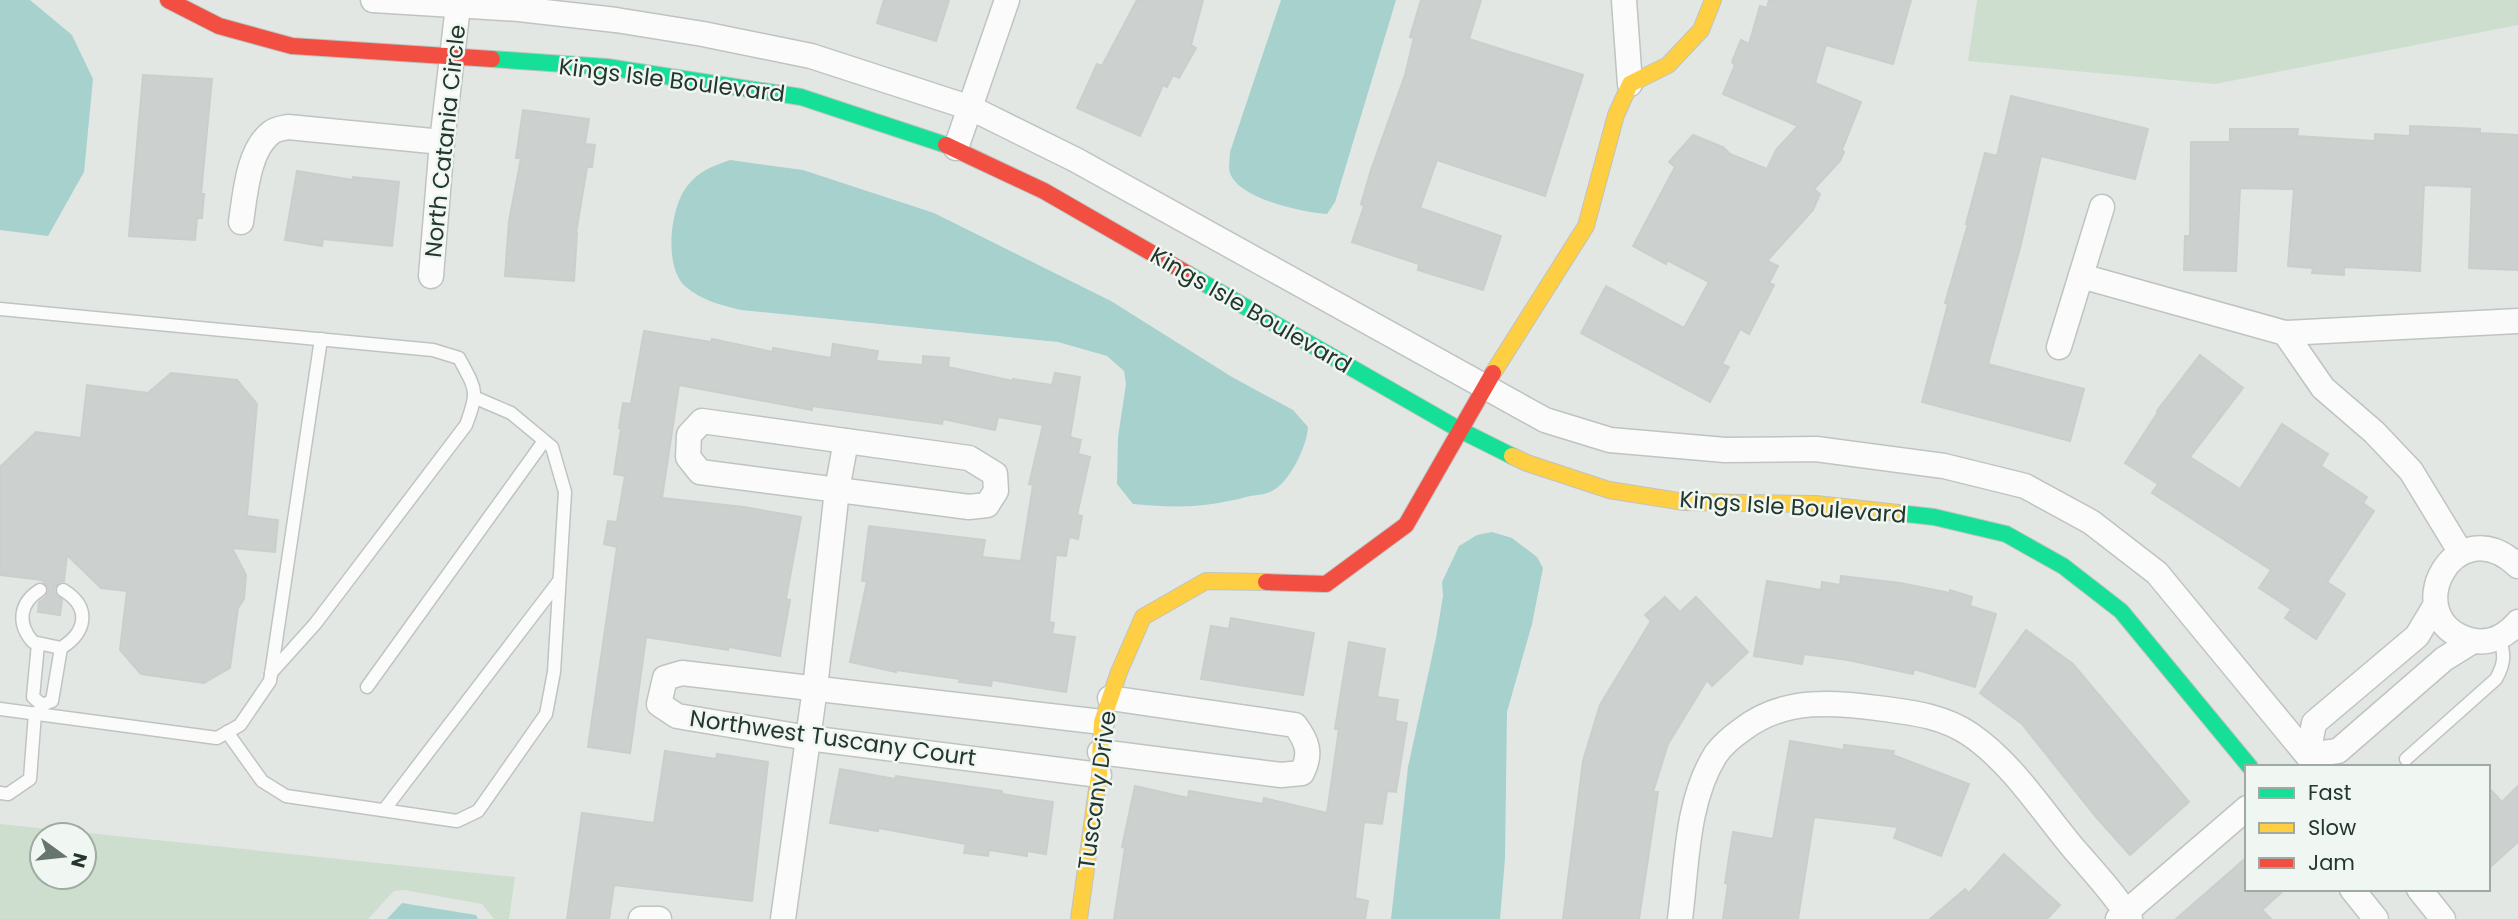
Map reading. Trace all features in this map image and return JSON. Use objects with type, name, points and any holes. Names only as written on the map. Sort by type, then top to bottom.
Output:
[{"type":"street","name":"Kings Isle Boulevard","points":[[168,0],[219,26],[292,46],[607,67],[801,97],[956,148],[1044,191],[1460,430],[1527,463],[1609,490],[1685,502],[1816,504],[1934,517],[2006,534],[2063,566],[2121,611],[2248,765]]},
{"type":"street","name":"Kings Isle Boulevard","points":[[373,0],[519,9],[703,34],[811,55],[971,108],[1076,160],[1545,420],[1609,440],[1725,450],[1816,449],[1944,466],[2025,486],[2091,522],[2157,573],[2306,763]]},
{"type":"street","points":[[956,148],[1007,0]]},
{"type":"street","points":[[1624,0],[1630,84],[1668,65],[1701,30],[1713,0]]},
{"type":"street","name":"North Catania Circle","points":[[431,276],[456,4]]},
{"type":"street","name":"Tuscany Drive","points":[[1079,919],[1102,722],[1119,672],[1143,617],[1206,581],[1326,584],[1406,525],[1486,385],[1586,226],[1616,115],[1630,84]]},
{"type":"street","points":[[241,222],[247,180],[260,144],[273,130],[288,127],[443,142]]},
{"type":"street","points":[[2059,347],[2102,207]]},
{"type":"street","points":[[2081,276],[2285,333],[2518,321]]},
{"type":"street","points":[[2285,333],[2323,388],[2374,432],[2411,471],[2461,553]]},
{"type":"street","points":[[702,421],[969,458],[995,474],[996,491],[987,505],[970,507],[837,490],[700,472],[688,457],[689,435],[702,421]]},
{"type":"street","points":[[783,919],[815,688],[837,490],[846,440]]},
{"type":"street","points":[[2508,630],[2492,640],[2473,641],[2456,635],[2443,622],[2435,606],[2435,587],[2441,570],[2454,557],[2470,549],[2488,548],[2506,555],[2518,566]]},
{"type":"street","points":[[2306,763],[2314,723],[2417,636],[2435,606]]},
{"type":"street","points":[[2306,763],[2338,751],[2444,659],[2473,641]]},
{"type":"street","name":"Northwest Tuscany Court","points":[[1102,722],[682,673],[665,678],[659,704],[677,716],[808,738],[1099,763],[1281,775],[1302,773],[1307,764],[1307,741],[1295,725],[1110,698]]},
{"type":"street","points":[[1680,919],[1694,813],[1709,766],[1730,738],[1752,722],[1774,712],[1822,703],[1846,704],[1914,713],[1945,722],[1972,736],[2010,771],[2125,917],[2245,810]]},
{"type":"street","points":[[2354,891],[2376,919]]},
{"type":"street","points":[[2421,891],[2443,919]]},
{"type":"street","points":[[641,919],[659,919]]},
{"type":"lane","points":[[0,309],[433,350],[459,358],[475,387],[476,398],[466,425],[315,624],[271,673]]},
{"type":"lane","points":[[0,709],[39,711],[216,738],[240,725],[270,681],[321,339]]},
{"type":"lane","points":[[227,732],[262,781],[286,796],[457,821],[478,811],[546,714],[554,672],[565,492],[552,447],[511,413],[476,398]]},
{"type":"lane","points":[[367,687],[544,441]]},
{"type":"lane","points":[[384,810],[559,581]]},
{"type":"lane","points":[[40,590],[29,598],[22,616],[26,635],[38,644],[61,648]]},
{"type":"lane","points":[[39,711],[52,701],[61,648],[78,634],[82,615],[80,605],[74,597],[63,590]]},
{"type":"lane","points":[[2406,759],[2496,679],[2503,667],[2508,630]]},
{"type":"lane","points":[[0,793],[8,794],[30,779],[39,711],[33,697],[38,644]]},
{"type":"green space","points":[[1977,0],[2518,0],[2518,25],[2215,84],[1968,61]]},
{"type":"green space","points":[[0,824],[28,827],[28,891],[98,891],[98,834],[515,877],[509,919],[494,919],[482,904],[404,890],[394,891],[368,919],[0,919]]},
{"type":"water","points":[[0,0],[30,0],[72,35],[93,79],[84,172],[48,236],[0,230]]},
{"type":"water","points":[[1281,0],[1396,0],[1335,202],[1327,214],[1288,207],[1258,197],[1236,182],[1229,171],[1230,152]]},
{"type":"water","points":[[730,160],[803,170],[934,213],[1111,301],[1232,377],[1293,410],[1308,427],[1296,463],[1279,486],[1266,493],[1203,505],[1133,504],[1117,484],[1118,437],[1126,384],[1124,371],[1107,356],[1058,342],[741,310],[699,296],[686,287],[674,266],[673,221],[682,195],[692,180],[707,169]]},
{"type":"water","points":[[1492,532],[1512,538],[1537,557],[1543,568],[1532,624],[1507,712],[1505,858],[1500,919],[1391,919],[1408,767],[1436,638],[1443,596],[1442,582],[1459,546],[1477,535]]},
{"type":"water","points":[[402,903],[476,915],[478,919],[387,919]]},
{"type":"building","points":[[884,0],[949,0],[936,41],[877,23]]},
{"type":"building","points":[[1137,0],[1203,0],[1191,45],[1196,48],[1179,78],[1173,75],[1167,87],[1163,85],[1140,136],[1077,108],[1097,64],[1102,66]]},
{"type":"building","points":[[1421,0],[1481,0],[1469,39],[1583,75],[1545,196],[1437,160],[1420,208],[1501,236],[1483,290],[1418,270],[1419,264],[1352,242],[1364,206],[1361,204],[1371,170],[1405,75],[1414,38],[1410,37]]},
{"type":"building","points":[[1769,0],[1911,0],[1893,64],[1826,45],[1815,83],[1861,102],[1840,161],[1814,189],[1820,194],[1813,210],[1767,261],[1778,266],[1769,283],[1774,285],[1749,334],[1740,329],[1722,364],[1729,367],[1710,402],[1581,333],[1606,286],[1684,328],[1709,282],[1667,260],[1666,264],[1633,246],[1675,167],[1669,162],[1693,135],[1767,169],[1776,150],[1798,126],[1723,94],[1735,65],[1732,62],[1741,40],[1749,44],[1760,6],[1767,8]]},
{"type":"building","points":[[143,75],[212,79],[201,194],[204,194],[202,218],[197,218],[195,240],[129,236]]},
{"type":"building","points":[[2011,96],[2148,129],[2135,179],[2041,156],[2021,244],[1988,364],[2084,389],[2070,441],[1922,402],[1985,153],[1997,156]]},
{"type":"building","points":[[523,110],[589,119],[585,144],[595,145],[592,167],[587,167],[576,233],[574,281],[505,276],[509,221],[521,158],[516,158]]},
{"type":"building","points":[[2410,126],[2480,129],[2480,133],[2518,135],[2518,270],[2469,268],[2472,187],[2424,185],[2420,271],[2344,267],[2344,275],[2312,273],[2313,268],[2288,266],[2294,189],[2240,188],[2236,271],[2184,270],[2185,236],[2190,236],[2191,142],[2230,142],[2230,129],[2298,129],[2297,136],[2375,141],[2375,134],[2410,136]]},
{"type":"building","points":[[297,171],[353,180],[353,177],[399,182],[392,246],[323,239],[322,246],[285,240]]},
{"type":"building","points":[[644,331],[711,342],[712,339],[773,352],[773,348],[831,358],[833,344],[878,351],[876,361],[923,365],[923,356],[949,358],[948,367],[1013,381],[1052,385],[1055,373],[1080,377],[1070,437],[1081,440],[1078,454],[1090,457],[1077,515],[1082,516],[1078,539],[1069,537],[1066,556],[1056,555],[1049,622],[1054,623],[1052,634],[1075,637],[1066,692],[992,680],[991,686],[959,682],[960,679],[896,672],[850,662],[867,581],[862,581],[869,526],[985,540],[982,557],[1021,561],[1033,485],[1029,484],[1043,425],[998,417],[995,430],[943,419],[942,424],[812,406],[812,410],[679,385],[662,498],[744,507],[801,517],[786,599],[790,600],[780,656],[646,637],[630,753],[588,747],[617,547],[604,544],[608,521],[617,522],[625,476],[614,474],[619,428],[623,403],[631,404]]},
{"type":"building","points":[[2200,355],[2243,388],[2190,457],[2240,489],[2282,424],[2328,454],[2321,466],[2367,497],[2363,503],[2374,511],[2327,582],[2345,594],[2316,639],[2285,618],[2291,609],[2259,588],[2271,570],[2152,493],[2158,484],[2125,463],[2157,411]]},
{"type":"building","points":[[171,373],[237,380],[257,404],[247,516],[278,520],[275,552],[232,548],[246,575],[244,599],[238,608],[230,668],[204,683],[141,674],[120,650],[127,591],[101,588],[67,555],[64,581],[54,588],[55,594],[62,600],[60,615],[38,612],[39,602],[46,597],[49,590],[42,580],[0,575],[0,467],[36,432],[81,438],[87,385],[148,393]]},
{"type":"building","points":[[1841,576],[1900,583],[1950,593],[1950,590],[1972,597],[1970,606],[1996,614],[1975,687],[1914,669],[1913,674],[1804,654],[1802,664],[1754,656],[1767,581],[1821,590],[1822,582],[1840,585]]},
{"type":"building","points":[[1665,597],[1680,612],[1696,597],[1748,652],[1712,686],[1707,680],[1668,744],[1653,792],[1658,792],[1639,919],[1563,919],[1583,761],[1600,705],[1651,621],[1645,615]]},
{"type":"building","points":[[1231,618],[1314,633],[1303,695],[1201,679],[1211,626],[1229,629]]},
{"type":"building","points":[[2026,630],[2073,664],[2189,802],[2130,855],[2022,724],[1980,693]]},
{"type":"building","points":[[1349,642],[1385,649],[1377,697],[1398,700],[1395,721],[1407,723],[1396,792],[1387,791],[1382,824],[1364,822],[1355,898],[1368,901],[1365,919],[1114,919],[1125,848],[1122,847],[1135,786],[1188,798],[1189,791],[1263,804],[1264,798],[1327,813],[1339,729],[1335,729]]},
{"type":"building","points":[[1790,741],[1844,750],[1844,745],[1894,751],[1893,755],[1969,784],[1941,856],[1894,838],[1898,827],[1814,817],[1798,919],[1723,919],[1728,884],[1725,883],[1733,832],[1773,839]]},
{"type":"building","points":[[665,751],[716,759],[717,754],[768,762],[752,901],[614,885],[609,919],[567,919],[582,813],[654,823]]},
{"type":"building","points":[[840,769],[895,779],[896,776],[1002,791],[1002,794],[1053,802],[1046,854],[1027,851],[1027,856],[989,850],[988,856],[964,853],[966,844],[878,828],[878,831],[830,823]]},
{"type":"building","points":[[2518,786],[2518,842],[2490,867],[2490,789],[2502,802]]},
{"type":"building","points":[[2004,854],[2060,905],[2047,919],[1930,919],[1965,889],[1969,893]]},
{"type":"building","points":[[2245,859],[2245,891],[2283,891],[2262,910],[2271,919],[2176,919]]},
{"type":"traffic: fast","points":[[492,59],[607,67],[801,97],[946,145]]},
{"type":"traffic: fast","points":[[1188,274],[1460,430],[1512,456]]},
{"type":"traffic: fast","points":[[1898,513],[1934,517],[2006,534],[2063,566],[2121,611],[2248,765]]},
{"type":"traffic: slow","points":[[1493,373],[1586,226],[1616,115],[1630,84],[1668,65],[1701,30],[1713,0]]},
{"type":"traffic: slow","points":[[1512,456],[1609,490],[1684,502],[1816,504],[1898,513]]},
{"type":"traffic: slow","points":[[1079,919],[1099,775],[1102,722],[1119,672],[1143,617],[1206,581],[1266,582]]},
{"type":"traffic: jam","points":[[168,0],[219,26],[292,46],[492,59]]},
{"type":"traffic: jam","points":[[946,145],[1044,191],[1188,274]]},
{"type":"traffic: jam","points":[[1266,582],[1326,584],[1406,525],[1493,373]]}]
